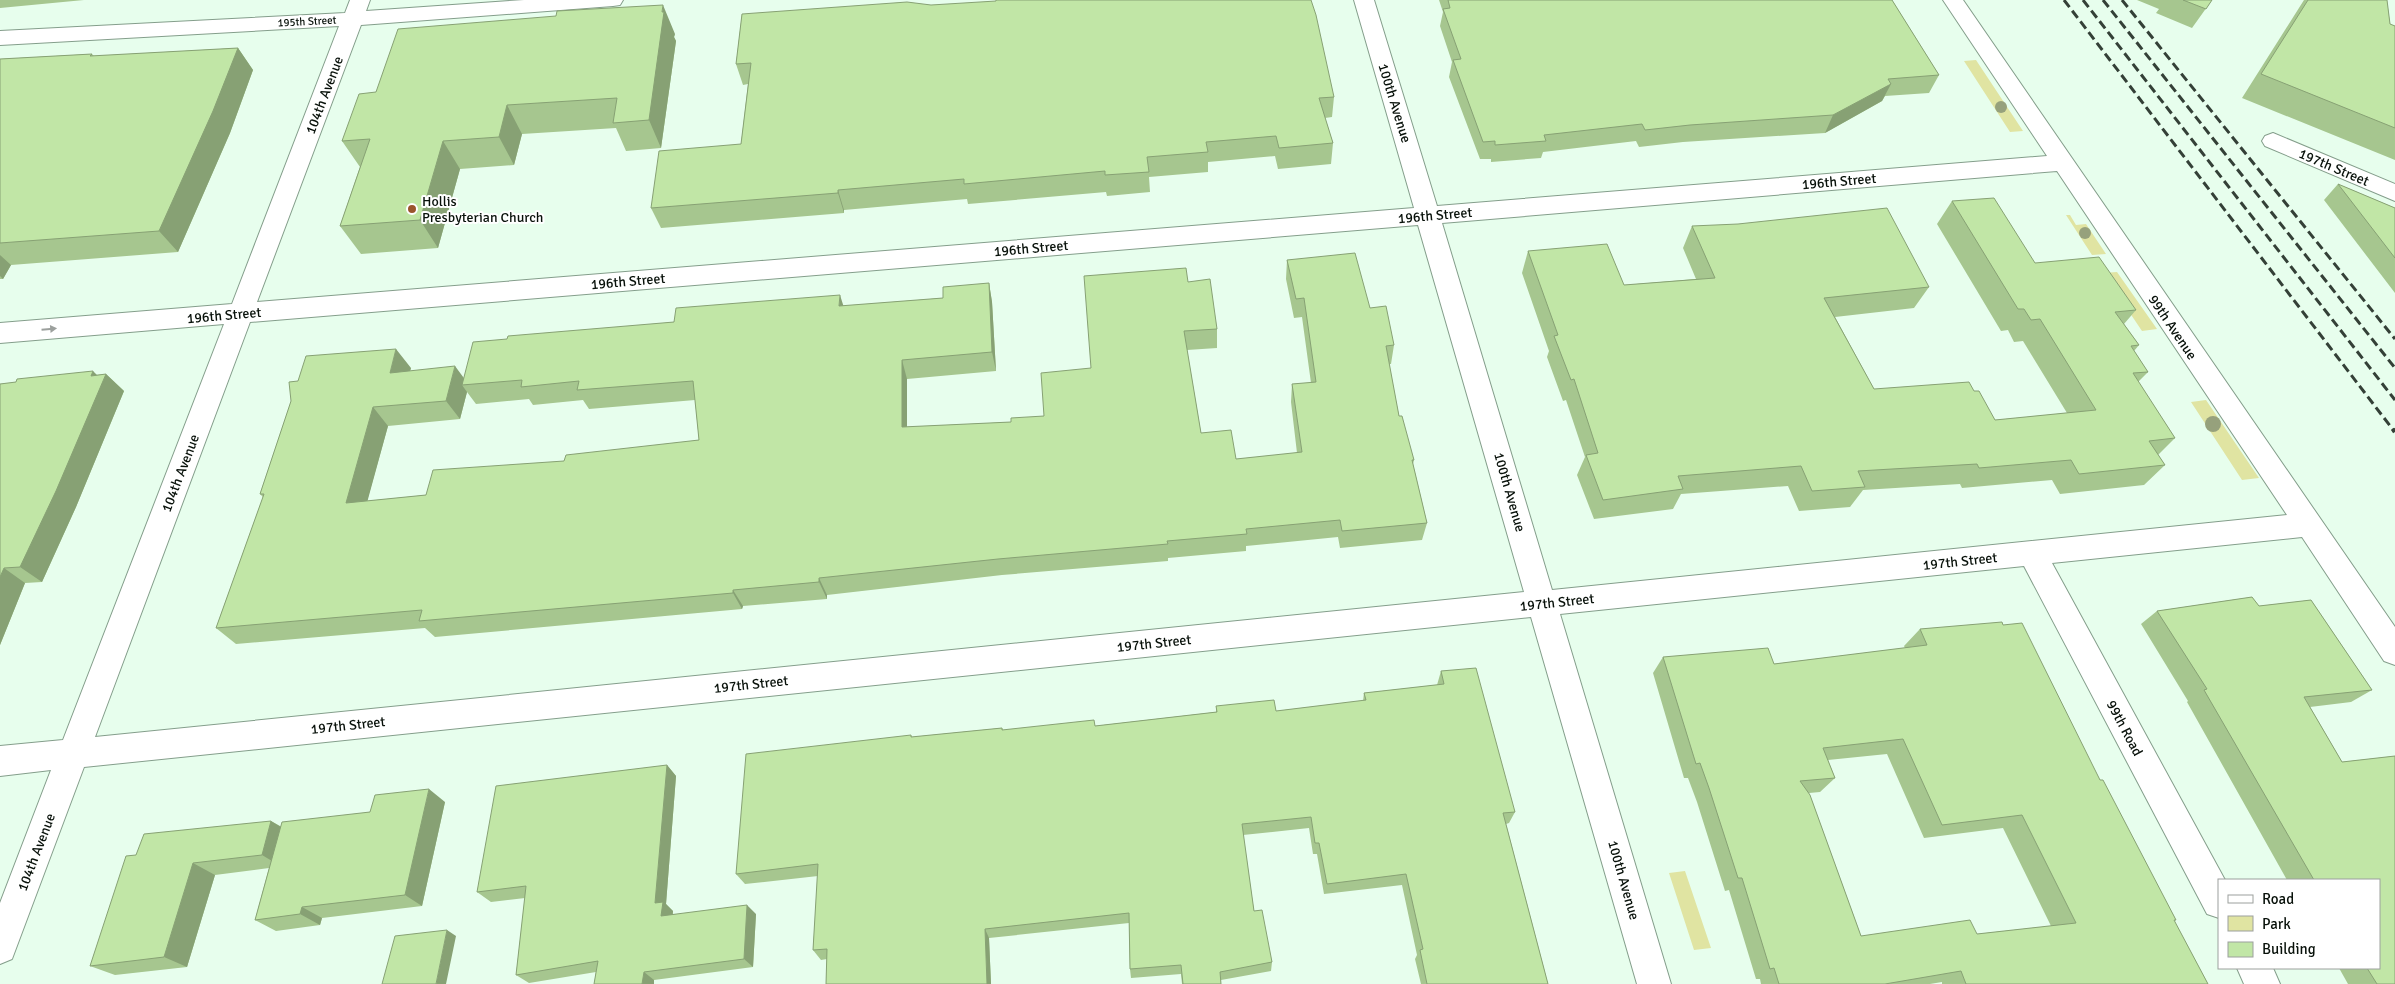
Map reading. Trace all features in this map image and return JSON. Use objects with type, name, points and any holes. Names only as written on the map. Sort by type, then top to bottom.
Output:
[{"type":"street","name":"195th Street","points":[[0,38],[357,9],[614,0]]},
{"type":"street","name":"100th Avenue","points":[[1364,0],[1654,984]]},
{"type":"street","name":"99th Avenue","points":[[1954,0],[2062,163],[2395,652]]},
{"type":"street","name":"104th Avenue","points":[[0,947],[357,9]]},
{"type":"street","name":"197th Street","points":[[2273,141],[2395,194]]},
{"type":"street","name":"196th Street","points":[[0,333],[2062,163]]},
{"type":"street","name":"197th Street","points":[[0,761],[2308,526]]},
{"type":"street","name":"99th Road","points":[[2032,554],[2218,900]]},
{"type":"street","points":[[2255,969],[2263,984]]},
{"type":"green space","points":[[1976,60],[2023,131],[2010,132],[1964,61]]},
{"type":"green space","points":[[2066,215],[2070,215],[2076,225],[2086,224],[2106,254],[2092,255]]},
{"type":"green space","points":[[2117,272],[2157,329],[2142,331],[2103,273]]},
{"type":"green space","points":[[2206,400],[2259,478],[2242,480],[2191,402]]},
{"type":"green space","points":[[1685,871],[1711,948],[1694,950],[1669,873]]},
{"type":"building","points":[[996,0],[1311,0],[1334,97],[1319,98],[1333,143],[1279,148],[1276,136],[1206,142],[1208,152],[1147,157],[1149,172],[1105,175],[1105,171],[964,184],[964,179],[838,190],[838,193],[651,208],[659,151],[741,144],[751,63],[736,64],[742,14],[907,2],[931,5]]},
{"type":"building","points":[[1448,0],[1892,0],[1939,75],[1888,79],[1891,84],[1833,115],[1645,130],[1642,124],[1544,135],[1546,141],[1495,145],[1495,141],[1483,142],[1453,60],[1461,59],[1443,9],[1450,8]]},
{"type":"building","points":[[2183,0],[2212,0],[2206,9]]},
{"type":"building","points":[[2308,0],[2387,0],[2390,24],[2395,26],[2395,128],[2261,74]]},
{"type":"building","points":[[663,5],[662,12],[664,12],[649,120],[613,123],[617,98],[507,105],[499,137],[443,141],[420,220],[340,226],[370,139],[342,141],[359,94],[376,92],[398,29],[556,16],[557,11]]},
{"type":"building","points":[[238,48],[213,111],[159,231],[0,243],[0,59]]},
{"type":"building","points":[[2338,184],[2395,208],[2395,258]]},
{"type":"building","points":[[1994,198],[2035,263],[2099,257],[2136,310],[2115,312],[2139,345],[2131,346],[2148,372],[2133,373],[2175,438],[2149,441],[2165,465],[2079,474],[2071,460],[1979,468],[1977,464],[1858,471],[1865,487],[1812,491],[1801,466],[1678,476],[1683,489],[1603,500],[1586,455],[1598,453],[1574,379],[1571,380],[1554,336],[1558,335],[1528,251],[1607,244],[1624,285],[1715,278],[1692,226],[1738,224],[1887,208],[1929,287],[1824,298],[1874,389],[1969,382],[1974,391],[1979,391],[1995,420],[2096,410],[2040,319],[2031,320],[2024,309],[2018,309],[1952,201]]},
{"type":"building","points":[[1355,253],[1370,308],[1386,306],[1394,345],[1386,346],[1399,416],[1402,416],[1414,460],[1412,460],[1427,523],[1342,531],[1340,520],[1246,529],[1247,534],[1167,541],[1168,544],[998,559],[819,578],[819,582],[733,590],[733,593],[419,621],[422,610],[216,628],[264,494],[260,494],[291,401],[289,382],[298,381],[306,356],[396,349],[390,373],[455,366],[446,401],[373,407],[346,503],[426,495],[433,470],[564,461],[566,455],[699,440],[693,381],[577,390],[579,381],[521,387],[522,380],[462,385],[473,342],[507,339],[508,336],[674,322],[676,308],[840,295],[839,306],[943,298],[943,287],[989,283],[992,352],[902,360],[902,427],[1011,422],[1011,418],[1044,416],[1041,373],[1091,368],[1084,276],[1186,268],[1188,282],[1210,279],[1217,329],[1184,331],[1201,433],[1231,430],[1236,459],[1302,452],[1292,384],[1316,382],[1304,298],[1296,299],[1287,260]]},
{"type":"building","points":[[93,371],[91,376],[106,374],[56,491],[20,567],[4,568],[0,577],[0,384],[16,382],[17,379]]},
{"type":"building","points":[[2252,597],[2259,606],[2311,600],[2372,690],[2304,697],[2342,762],[2395,756],[2395,984],[2377,984],[2368,969],[2380,969],[2380,879],[2313,879],[2204,690],[2207,689],[2157,611]]},
{"type":"building","points":[[2002,622],[2003,625],[2022,623],[2100,780],[2103,780],[2208,984],[1966,984],[1961,971],[1885,984],[1779,984],[1774,968],[1770,969],[1742,878],[1738,878],[1700,763],[1696,764],[1663,657],[1768,648],[1774,664],[1927,645],[1920,629]],"holes":[[[1903,739],[1942,825],[2022,815],[2076,923],[1977,934],[1970,920],[1861,936],[1810,795],[1800,781],[1835,778],[1823,748]]]},
{"type":"building","points":[[1476,668],[1515,812],[1503,813],[1548,984],[1427,984],[1420,950],[1423,949],[1406,874],[1327,884],[1319,843],[1315,843],[1311,817],[1242,824],[1254,911],[1262,910],[1272,962],[1220,972],[1221,984],[1183,984],[1181,965],[1130,969],[1129,913],[985,929],[987,984],[826,984],[827,949],[813,950],[818,864],[736,874],[746,754],[911,735],[911,737],[1002,728],[1002,730],[1094,720],[1095,726],[1217,712],[1216,706],[1274,700],[1276,711],[1366,700],[1364,693],[1444,684],[1441,671]]},
{"type":"building","points":[[667,765],[655,903],[663,902],[661,916],[747,905],[744,959],[644,972],[642,984],[594,984],[598,961],[516,975],[526,886],[477,892],[496,786]]},
{"type":"building","points":[[429,789],[405,895],[302,907],[300,914],[255,920],[282,822],[370,812],[375,795]]},
{"type":"building","points":[[271,821],[262,855],[193,863],[164,957],[90,966],[126,856],[136,855],[144,834]]},
{"type":"building","points":[[447,930],[436,984],[382,984],[395,936]]},
{"type":"railway","points":[[2064,0],[2394,431]]},
{"type":"railway","points":[[2083,0],[2395,400]]},
{"type":"railway","points":[[2103,0],[2395,368]]},
{"type":"railway","points":[[2122,0],[2395,339]]},
{"type":"place","name":"Hollis Presbyterian Church","points":[[412,209]]}]
